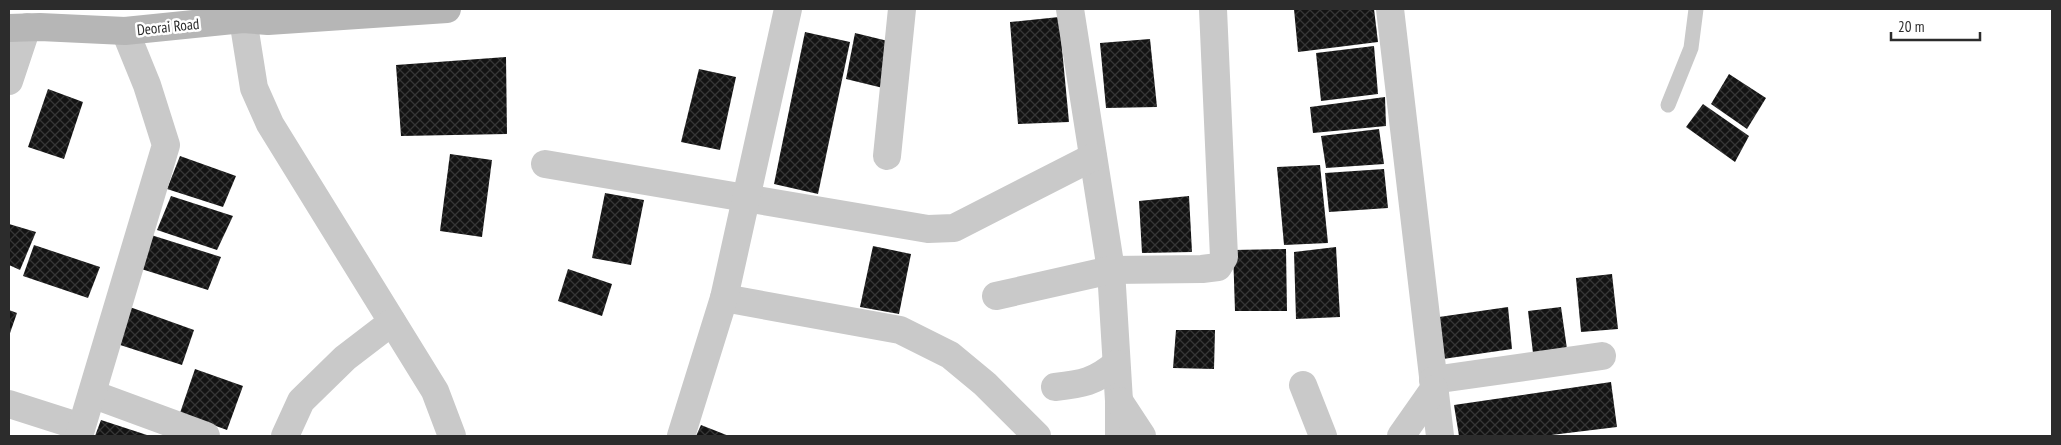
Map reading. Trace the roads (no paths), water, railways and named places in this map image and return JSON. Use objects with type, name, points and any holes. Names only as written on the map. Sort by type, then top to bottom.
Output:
[{"type":"street","name":"Deorai Road","points":[[18,28],[125,31],[245,14],[268,20],[385,11],[447,9]]},
{"type":"street","points":[[681,436],[724,298],[788,9]]},
{"type":"street","points":[[887,156],[902,9]]},
{"type":"street","points":[[1070,9],[1111,270],[1119,401],[1119,436]]},
{"type":"street","points":[[996,296],[1111,270],[1202,269],[1218,267],[1224,257],[1213,9]]},
{"type":"street","points":[[1390,9],[1440,436]]},
{"type":"street","points":[[245,14],[254,88],[270,124],[435,391],[452,436]]},
{"type":"street","points":[[9,81],[18,28]]},
{"type":"street","points":[[9,404],[80,432],[166,145],[147,85],[125,31]]},
{"type":"street","points":[[545,164],[928,229],[954,228],[1093,157]]},
{"type":"street","points":[[724,298],[900,330],[950,355],[985,384],[1037,436]]},
{"type":"street","points":[[285,436],[302,401],[344,358],[392,322]]},
{"type":"street","points":[[1401,436],[1434,385],[1602,356]]},
{"type":"street","points":[[1055,387],[1083,384],[1102,376],[1116,364]]},
{"type":"street","points":[[1303,385],[1323,436]]},
{"type":"street","points":[[92,394],[206,436]]},
{"type":"street","points":[[1119,401],[1142,436]]},
{"type":"lane","points":[[1668,105],[1691,48],[1696,9]]}]
